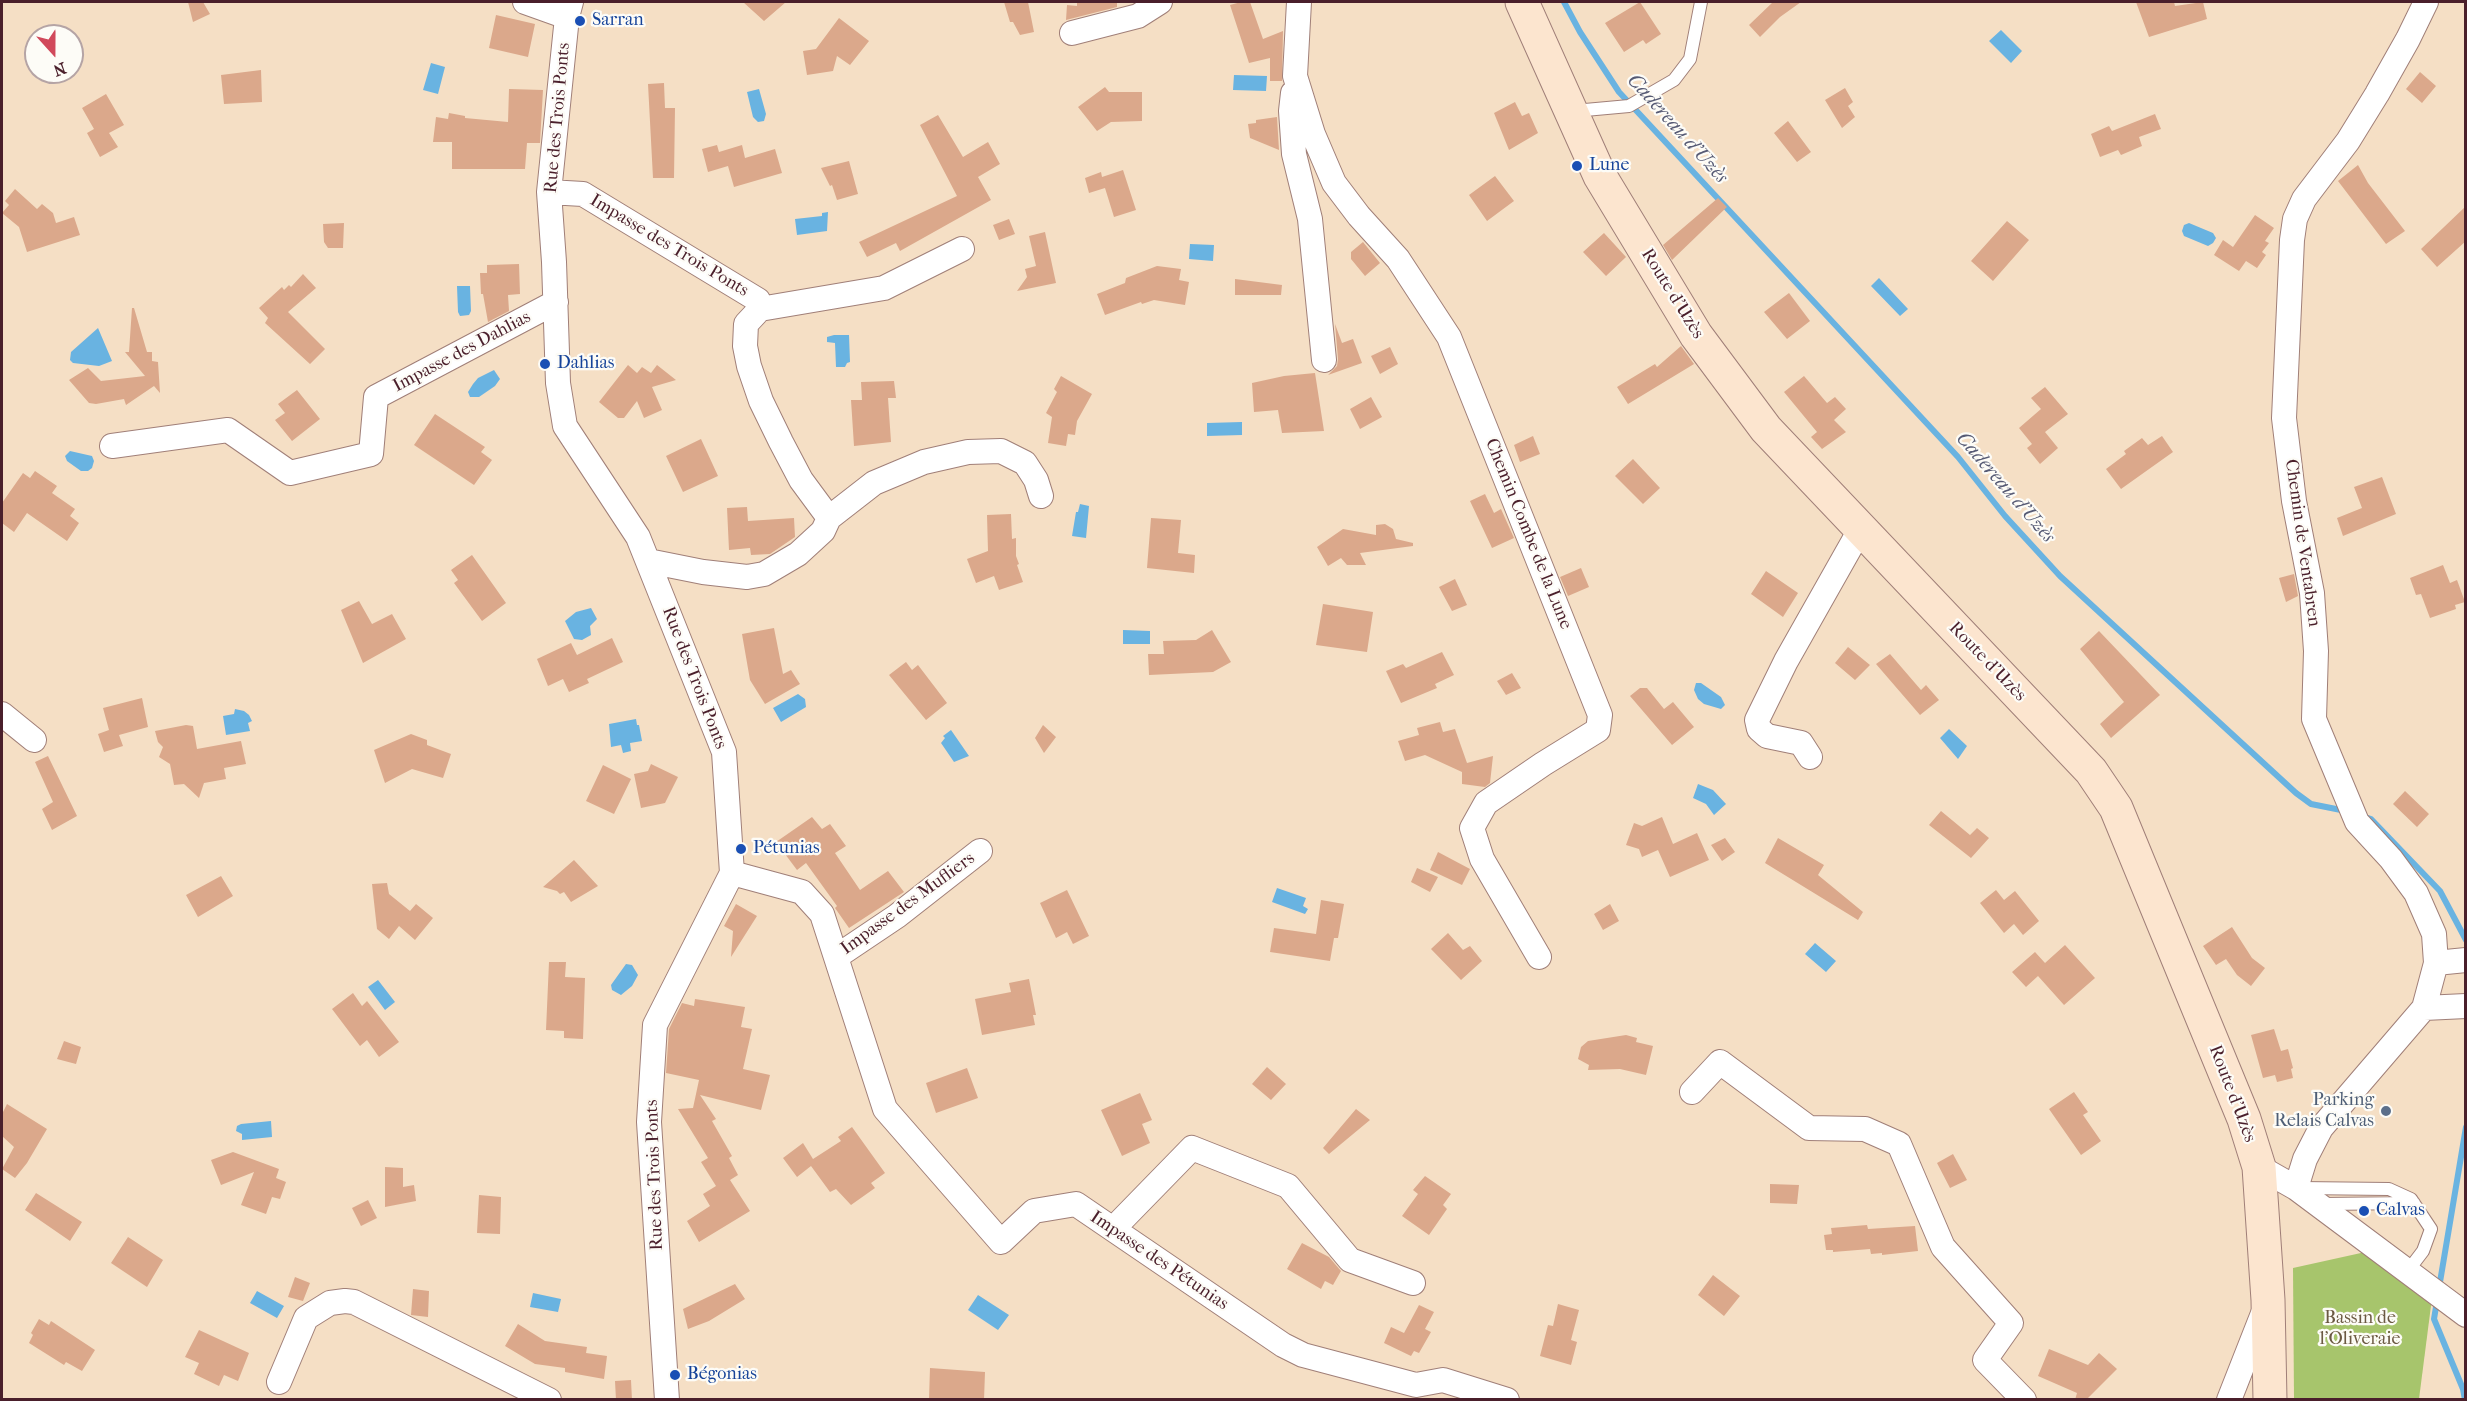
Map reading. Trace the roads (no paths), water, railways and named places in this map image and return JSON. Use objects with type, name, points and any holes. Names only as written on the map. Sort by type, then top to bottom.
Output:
[{"type":"main road","name":"Route d'Uzès","points":[[1522,2],[1600,176],[1696,335],[1766,429],[2091,771],[2116,808],[2240,1108],[2259,1167],[2268,1300],[2270,1400]]},
{"type":"street","points":[[525,2],[569,9]]},
{"type":"street","points":[[1072,33],[1138,16],[1161,2]]},
{"type":"street","name":"Chemin Combe de la Lune","points":[[1299,2],[1291,111],[1294,154],[1310,219],[1324,360]]},
{"type":"street","name":"Chemin de Ventabren","points":[[2296,1188],[2305,1159],[2321,1128],[2424,1008],[2436,963],[2434,934],[2416,893],[2353,812],[2314,719],[2316,651],[2312,593],[2294,501],[2284,418],[2292,240],[2295,219],[2304,199],[2348,141],[2372,103],[2426,2]]},
{"type":"street","name":"Rue des Trois Ponts","points":[[569,9],[549,192],[556,302],[558,383],[565,426],[638,537],[724,752],[732,873],[655,1025],[650,1122],[667,1400]]},
{"type":"street","name":"Chemin Combe de la Lune","points":[[1295,76],[1313,135],[1334,183],[1359,216],[1398,259],[1449,337],[1600,715],[1598,730],[1486,803],[1472,828],[1482,859],[1539,957]]},
{"type":"street","name":"Impasse des Trois Ponts","points":[[549,192],[584,194],[758,300],[760,309],[746,324],[745,346],[749,366],[761,401],[781,442],[801,480],[829,518]]},
{"type":"street","points":[[760,309],[884,288],[962,249]]},
{"type":"street","name":"Impasse des Dahlias","points":[[112,446],[228,430],[290,473],[371,454],[376,397],[556,302]]},
{"type":"street","points":[[648,561],[747,577],[764,574],[798,554],[823,531],[829,518],[874,483],[924,462],[968,452],[1001,451],[1025,463],[1036,480],[1041,496]]},
{"type":"street","points":[[1810,757],[1801,743],[1767,736],[1759,729],[1757,720],[1786,661],[1860,530]]},
{"type":"street","points":[[2,714],[34,740]]},
{"type":"street","name":"Impasse des Mufliers","points":[[836,957],[897,916],[980,851]]},
{"type":"street","name":"Impasse des Pétunias","points":[[732,873],[802,892],[822,914],[885,1109],[1001,1242],[1034,1211],[1076,1204],[1283,1346],[1303,1355],[1416,1385],[1443,1380],[1507,1400]]},
{"type":"street","points":[[2436,963],[2465,960]]},
{"type":"street","points":[[2424,1008],[2466,1006]]},
{"type":"street","points":[[1692,1092],[1720,1062],[1809,1128],[1865,1129],[1899,1144],[1943,1247],[2011,1323],[1985,1360],[2024,1400]]},
{"type":"street","points":[[1113,1229],[1192,1148],[1288,1186],[1350,1260],[1413,1283]]},
{"type":"street","points":[[2259,1167],[2296,1188],[2449,1302]]},
{"type":"street","points":[[279,1382],[306,1318],[330,1303],[345,1300],[354,1302],[549,1400]]},
{"type":"street","points":[[2229,1400],[2268,1300]]},
{"type":"lane","points":[[1570,111],[1629,106],[1674,80],[1690,59],[1701,2]]},
{"type":"lane","points":[[2296,1188],[2389,1189],[2411,1199],[2431,1229],[2423,1251],[2407,1272]]},
{"type":"lane","points":[[2317,1204],[2414,1203]]},
{"type":"water","points":[[2001,30],[2022,51],[2011,63],[1989,41]]},
{"type":"water","points":[[431,63],[445,67],[438,94],[423,90]]},
{"type":"water","points":[[1234,75],[1267,76],[1266,91],[1233,90]]},
{"type":"water","points":[[759,89],[766,114],[764,121],[758,122],[753,117],[747,92]]},
{"type":"water","points":[[828,212],[827,231],[797,235],[795,219],[822,216],[822,213]]},
{"type":"water","points":[[2189,223],[2213,233],[2216,238],[2213,243],[2208,246],[2184,236],[2182,231],[2184,225]]},
{"type":"water","points":[[1190,244],[1214,245],[1213,261],[1189,259]]},
{"type":"water","points":[[1879,278],[1908,309],[1900,316],[1871,286]]},
{"type":"water","points":[[457,286],[470,286],[471,311],[469,315],[460,316],[458,312]]},
{"type":"water","points":[[98,328],[112,361],[99,366],[73,363],[70,360],[71,352]]},
{"type":"water","points":[[849,335],[850,362],[845,367],[836,367],[835,343],[827,342],[827,337]]},
{"type":"water","points":[[494,370],[500,379],[495,386],[479,397],[470,397],[468,392],[478,378]]},
{"type":"water","points":[[1242,422],[1242,435],[1207,436],[1207,423]]},
{"type":"water","points":[[70,451],[92,456],[94,461],[92,468],[88,471],[81,471],[67,461],[65,456]]},
{"type":"water","points":[[1080,504],[1089,506],[1086,538],[1072,536],[1076,512]]},
{"type":"water","points":[[591,608],[597,619],[590,626],[591,635],[582,640],[574,639],[565,621],[576,612]]},
{"type":"water","points":[[1123,630],[1150,631],[1150,644],[1123,644]]},
{"type":"water","points":[[1696,683],[1701,683],[1721,697],[1725,705],[1721,709],[1704,704],[1698,699],[1694,690]]},
{"type":"water","points":[[798,694],[805,699],[806,707],[781,722],[773,708]]},
{"type":"water","points":[[235,709],[249,715],[252,721],[248,723],[250,731],[226,735],[223,716],[234,714]]},
{"type":"water","points":[[636,719],[642,741],[630,743],[631,751],[623,753],[621,745],[611,747],[609,724]]},
{"type":"water","points":[[1949,729],[1967,746],[1958,759],[1940,738]]},
{"type":"water","points":[[951,730],[969,756],[954,762],[941,743],[945,738],[943,736]]},
{"type":"water","points":[[1698,784],[1713,790],[1726,804],[1714,815],[1706,804],[1693,798]]},
{"type":"water","points":[[1277,888],[1306,898],[1303,906],[1308,909],[1305,914],[1272,902]]},
{"type":"water","points":[[1815,943],[1836,961],[1826,972],[1805,954]]},
{"type":"water","points":[[626,964],[632,965],[638,975],[632,986],[621,995],[612,990],[611,985]]},
{"type":"water","points":[[378,980],[395,1002],[385,1010],[368,987]]},
{"type":"water","points":[[271,1121],[272,1137],[242,1140],[242,1134],[236,1131],[237,1126],[241,1124]]},
{"type":"water","points":[[257,1291],[284,1306],[277,1318],[250,1303]]},
{"type":"water","points":[[533,1293],[561,1299],[558,1312],[530,1307]]},
{"type":"water","points":[[978,1295],[1009,1315],[998,1330],[968,1310]]},
{"type":"waterway","name":"Cadereau d'Uzès","points":[[1564,2],[1580,32],[1619,92],[1958,457],[2005,516],[2060,576],[2296,793],[2311,804],[2346,811]]},
{"type":"waterway","name":"Cadereau d'Uzès","points":[[2365,817],[2371,819],[2440,891],[2466,940]]},
{"type":"waterway","name":"Cadereau d'Uzès","points":[[2439,1288],[2466,1127]]},
{"type":"waterway","name":"Cadereau d'Uzès","points":[[2437,1301],[2434,1319],[2463,1389],[2465,1400]]},
{"type":"place","name":"Sarran","points":[[580,21]]},
{"type":"place","name":"Lune","points":[[1577,166]]},
{"type":"place","name":"Dahlias","points":[[545,364]]},
{"type":"place","name":"Pétunias","points":[[741,849]]},
{"type":"place","name":"Parking Relais Calvas","points":[[2386,1111]]},
{"type":"place","name":"Calvas","points":[[2364,1211]]},
{"type":"place","name":"Bégonias","points":[[675,1375]]},
{"type":"park label","name":"Bassin de l'Oliveraie","points":[[2360,1329]]}]
